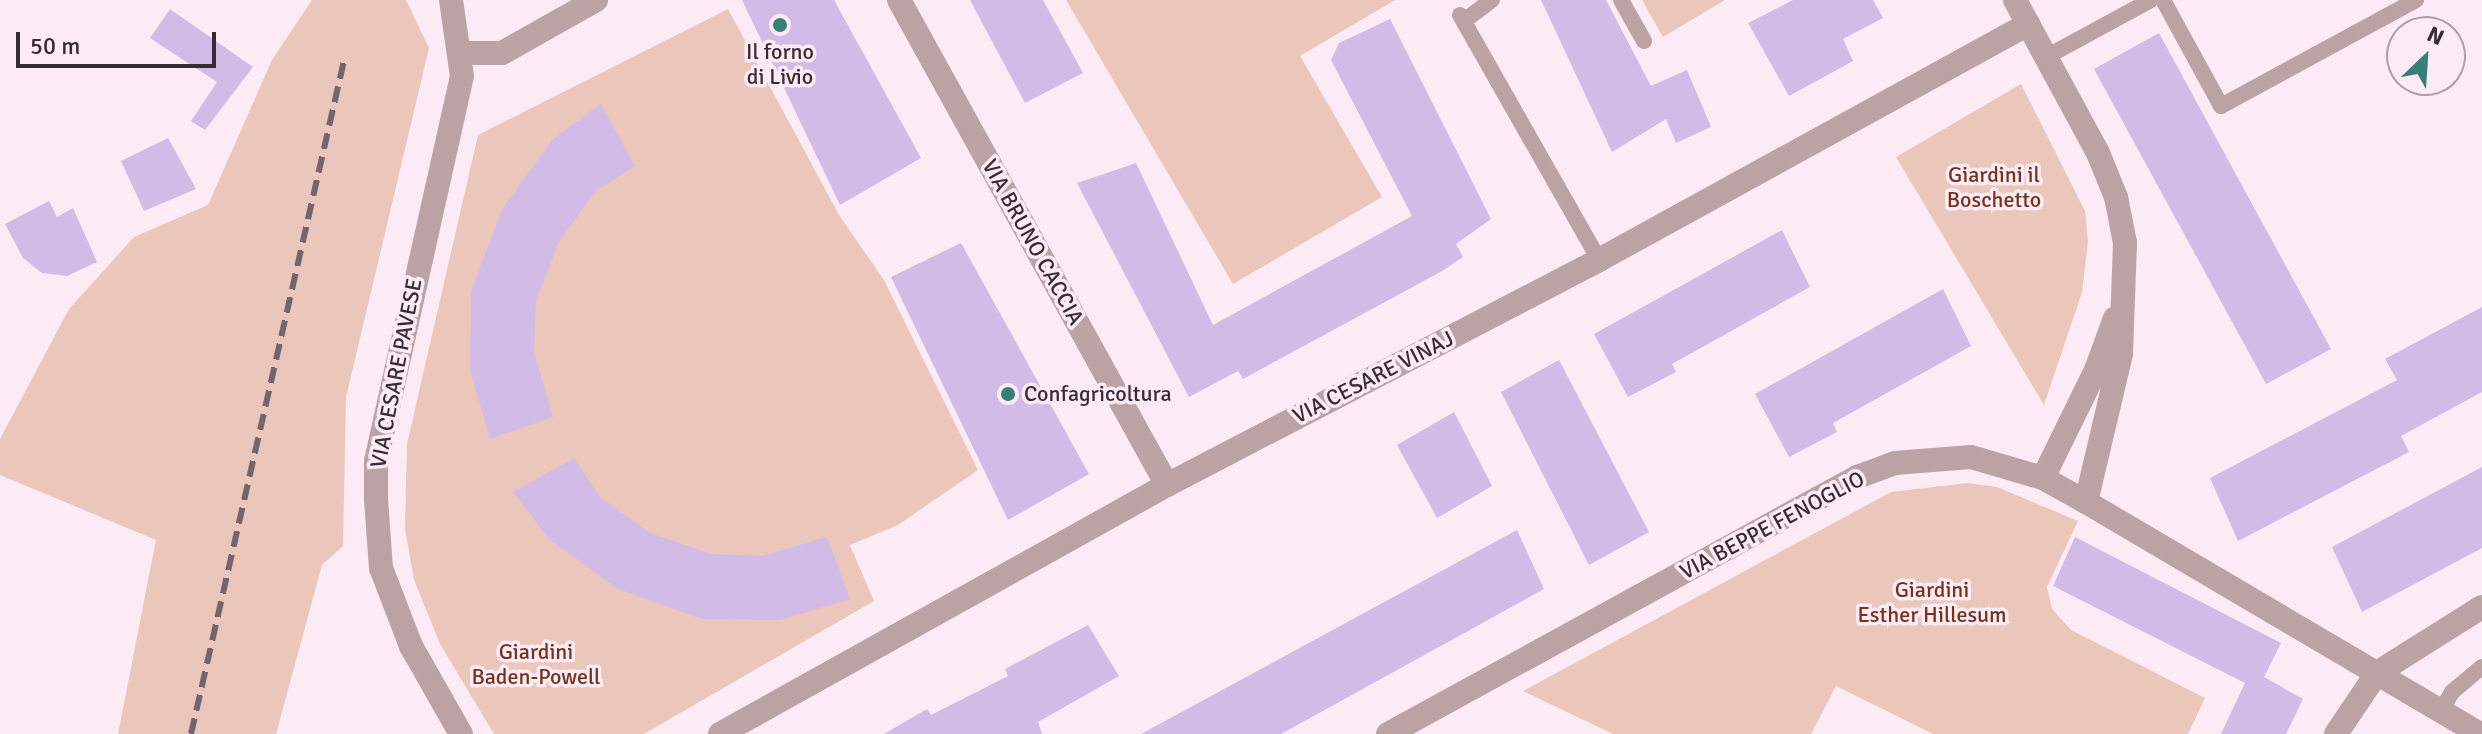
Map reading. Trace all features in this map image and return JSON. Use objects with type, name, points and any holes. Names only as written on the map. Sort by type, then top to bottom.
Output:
[{"type":"street","name":"VIA CESARE PAVESE","points":[[451,0],[462,53],[458,103],[376,461],[381,568],[411,646],[461,734]]},
{"type":"street","points":[[462,53],[502,53],[596,0]]},
{"type":"street","name":"VIA BRUNO CACCIA","points":[[899,0],[1167,485]]},
{"type":"street","points":[[2015,0],[2116,197],[2127,285],[2121,354],[2086,502]]},
{"type":"street","name":"VIA CESARE VINAJ","points":[[720,734],[1167,485],[1599,260],[2028,24]]},
{"type":"street","points":[[2043,478],[2096,370],[2127,285]]},
{"type":"street","name":"VIA BEPPE FENOGLIO","points":[[1388,734],[1857,477],[1895,463],[1971,457],[2043,478],[2480,734]]},
{"type":"street","points":[[2336,734],[2377,673],[2482,607]]},
{"type":"lane","points":[[1492,0],[1462,18],[1599,260]]},
{"type":"lane","points":[[1621,0],[1644,41]]},
{"type":"lane","points":[[2046,57],[2151,0]]},
{"type":"lane","points":[[2163,0],[2221,106],[2416,0]]},
{"type":"lane","points":[[2441,711],[2452,692],[2482,667]]},
{"type":"green space","points":[[312,0],[406,0],[429,48],[346,397],[343,546],[322,565],[276,734],[118,734],[156,540],[0,475],[0,439],[69,309],[134,237],[208,205],[272,60]]},
{"type":"green space","points":[[1066,0],[1395,0],[1300,56],[1382,197],[1233,284]]},
{"type":"green space","points":[[1642,0],[1725,0],[1663,37]]},
{"type":"green space","name":"Giardini Baden-Powell","points":[[728,9],[839,215],[884,280],[978,470],[898,525],[850,545],[874,601],[644,734],[494,734],[440,644],[414,580],[405,529],[407,444],[478,135]]},
{"type":"green space","name":"Giardini il Boschetto","points":[[2021,84],[2085,211],[2088,242],[2082,292],[2044,405],[1896,157]]},
{"type":"green space","name":"Giardini Esther Hillesum","points":[[1968,483],[1997,487],[2078,521],[2047,587],[2052,609],[2071,630],[2205,698],[2188,734],[1933,734],[1836,686],[1811,734],[1613,734],[1523,691],[1891,492]]},
{"type":"building","points":[[742,0],[834,0],[921,158],[840,205]]},
{"type":"building","points":[[970,0],[1043,0],[1083,73],[1025,103]]},
{"type":"building","points":[[1541,0],[1606,0],[1651,86],[1687,70],[1711,127],[1676,143],[1666,119],[1612,152]]},
{"type":"building","points":[[1793,0],[1873,0],[1883,18],[1843,39],[1853,61],[1789,96],[1748,23]]},
{"type":"building","points":[[170,9],[253,67],[205,130],[191,121],[217,82],[150,38]]},
{"type":"building","points":[[1390,19],[1491,219],[1456,244],[1463,257],[1444,270],[1243,379],[1238,371],[1189,397],[1077,183],[1136,163],[1213,325],[1412,216],[1331,60],[1339,43]]},
{"type":"building","points":[[2159,33],[2331,349],[2266,384],[2094,69]]},
{"type":"building","points":[[601,104],[635,166],[596,191],[559,241],[536,301],[534,352],[553,417],[490,439],[470,369],[471,291],[503,208],[552,140]]},
{"type":"building","points":[[168,138],[196,189],[144,211],[121,161]]},
{"type":"building","points":[[49,201],[57,217],[73,208],[97,262],[67,276],[42,273],[23,258],[5,224]]},
{"type":"building","points":[[1782,230],[1810,287],[1672,364],[1676,372],[1628,397],[1594,334]]},
{"type":"building","points":[[961,243],[1089,474],[1008,520],[891,277]]},
{"type":"building","points":[[1943,289],[1971,346],[1833,423],[1837,432],[1789,457],[1755,394]]},
{"type":"building","points":[[2482,307],[2482,392],[2401,436],[2409,452],[2238,541],[2210,478],[2397,380],[2385,359]]},
{"type":"building","points":[[1559,360],[1649,532],[1589,565],[1501,392]]},
{"type":"building","points":[[1454,412],[1492,486],[1437,518],[1397,445]]},
{"type":"building","points":[[574,458],[600,497],[650,533],[711,554],[762,556],[827,537],[850,599],[780,620],[702,619],[618,589],[550,540],[513,492]]},
{"type":"building","points":[[2482,467],[2482,548],[2362,612],[2332,547]]},
{"type":"building","points":[[1517,530],[1544,589],[1281,734],[1141,734]]},
{"type":"building","points":[[2075,537],[2281,643],[2264,677],[2303,699],[2286,734],[2221,734],[2245,683],[2053,586]]},
{"type":"building","points":[[1088,625],[1119,676],[1038,722],[1042,734],[884,734],[927,709],[931,715],[1008,676],[1005,669]]},
{"type":"railway","points":[[191,734],[345,56]]},
{"type":"place","name":"Il forno di Livio","points":[[780,25]]},
{"type":"place","name":"Confagricoltura","points":[[1008,394]]}]
